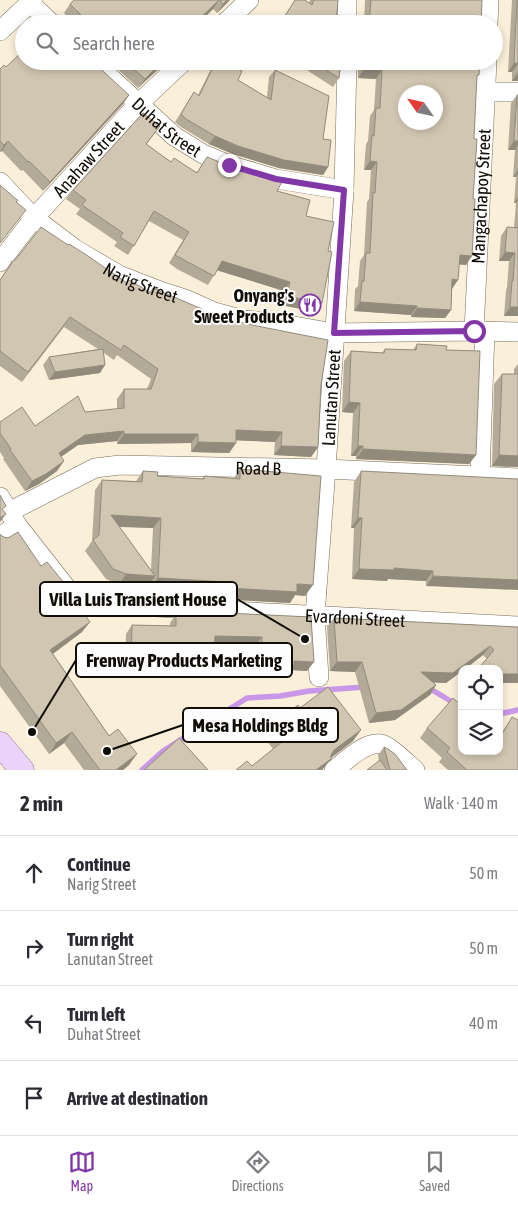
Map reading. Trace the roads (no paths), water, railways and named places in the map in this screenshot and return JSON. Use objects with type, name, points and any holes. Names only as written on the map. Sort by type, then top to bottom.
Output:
[{"type":"main road","points":[[0,744],[21,770]]},
{"type":"street","points":[[233,15],[249,0]]},
{"type":"street","points":[[347,0],[347,15]]},
{"type":"street","points":[[488,15],[489,0]]},
{"type":"street","points":[[18,15],[31,2],[43,15]]},
{"type":"street","points":[[0,32],[15,17]]},
{"type":"street","name":"Duhat Street","points":[[102,70],[174,136],[203,154],[229,165],[276,179],[344,190]]},
{"type":"street","name":"Anahaw Street","points":[[0,262],[34,218],[138,104],[174,70]]},
{"type":"street","name":"Lanutan Street","points":[[320,677],[315,615],[344,190],[347,70]]},
{"type":"street","name":"Mangachapoy Street","points":[[480,477],[480,331],[486,70]]},
{"type":"street","points":[[485,92],[518,92]]},
{"type":"street","name":"Narig Street","points":[[0,182],[34,218],[75,249],[119,275],[185,299],[214,312],[244,320],[277,323],[334,333],[518,332]]},
{"type":"street","name":"Road B","points":[[0,537],[9,511],[95,468],[120,465],[326,469],[518,478]]},
{"type":"street","name":"Evardoni Street","points":[[9,511],[76,600],[98,604],[518,626]]},
{"type":"street","points":[[334,770],[359,750],[369,745],[382,744],[393,750],[415,770]]},
{"type":"waterway","points":[[142,770],[163,751],[247,698],[365,687]]},
{"type":"waterway","points":[[426,690],[434,691],[458,706]]},
{"type":"waterway","points":[[503,713],[518,710]]},
{"type":"place","name":"Onyang's Sweet Products","points":[[310,305]]},
{"type":"place","name":"Villa Luis Transient House","points":[[305,639]]},
{"type":"place","name":"Frenway Products Marketing","points":[[32,732]]},
{"type":"place","name":"Mesa Holdings Bldg","points":[[107,751]]}]
